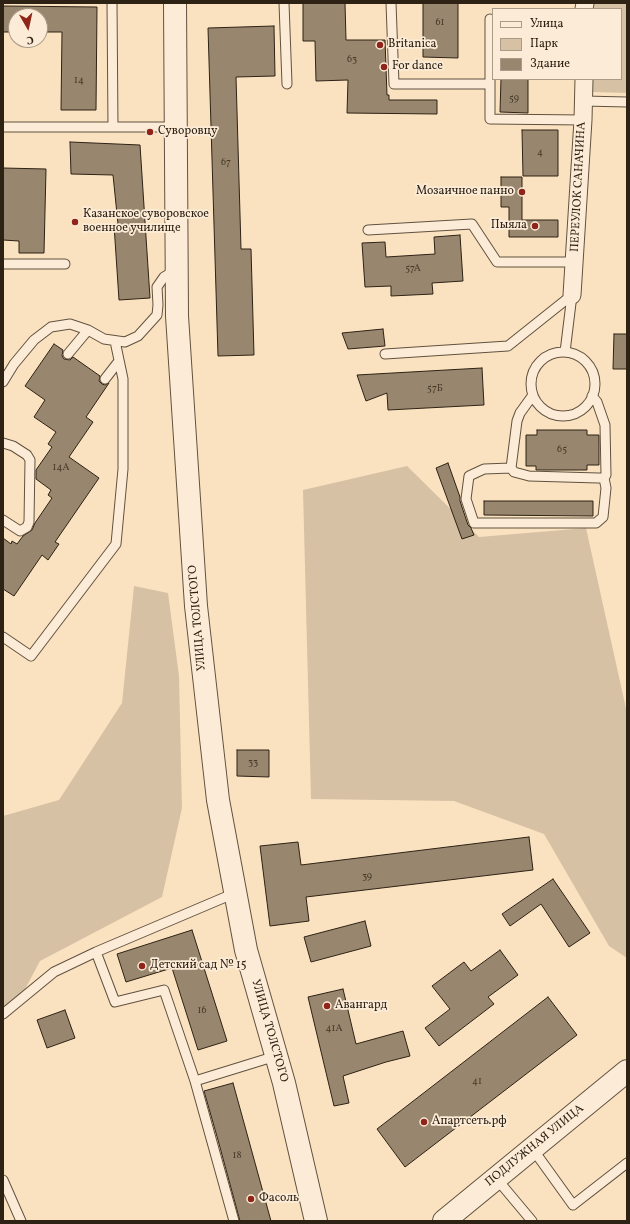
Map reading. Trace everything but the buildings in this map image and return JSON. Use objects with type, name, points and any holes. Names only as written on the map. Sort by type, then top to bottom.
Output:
[{"type":"street","name":"УЛИЦА ТОЛСТОГО","points":[[175,3],[177,316],[196,606],[218,800],[246,950],[284,1083],[316,1221]]},
{"type":"street","name":"ПЕРЕУЛОК САНАЧИНА","points":[[572,295],[583,120],[584,80]]},
{"type":"street","name":"ПОДЛУЖНАЯ УЛИЦА","points":[[444,1221],[627,1071]]},
{"type":"lane","points":[[112,3],[113,127]]},
{"type":"lane","points":[[284,3],[286,84]]},
{"type":"lane","points":[[391,3],[394,84],[490,84]]},
{"type":"lane","points":[[490,19],[490,119],[583,120]]},
{"type":"lane","points":[[583,101],[627,102]]},
{"type":"lane","points":[[3,127],[176,127]]},
{"type":"lane","points":[[368,230],[472,224],[497,262],[574,262]]},
{"type":"lane","points":[[3,264],[65,264]]},
{"type":"lane","points":[[3,382],[14,364],[34,340],[51,327],[70,324],[88,330],[104,339],[115,341],[125,342],[138,336],[157,315],[157,287],[164,277],[177,270]]},
{"type":"lane","points":[[565,352],[572,295]]},
{"type":"lane","points":[[385,354],[508,346],[572,295]]},
{"type":"lane","points":[[68,354],[88,330]]},
{"type":"lane","points":[[3,637],[31,656],[116,544],[123,469],[123,378],[115,341]]},
{"type":"lane","points":[[565,352],[574,354],[589,366],[595,383],[590,401],[584,408],[576,414],[556,416],[546,412],[538,405],[533,395],[531,385],[532,375],[537,365],[545,358],[565,352]]},
{"type":"lane","points":[[105,379],[119,361]]},
{"type":"lane","points":[[511,468],[520,413],[533,395]]},
{"type":"lane","points":[[592,396],[597,402],[606,425],[606,475],[604,478],[606,488],[603,517],[596,523],[474,524],[466,498],[470,476],[484,469],[511,468],[514,472],[529,476],[604,478]]},
{"type":"lane","points":[[3,443],[13,446],[27,455],[30,460],[29,522],[27,527],[20,531],[3,520]]},
{"type":"lane","points":[[3,1014],[54,972],[96,952],[236,893]]},
{"type":"lane","points":[[96,952],[115,1002],[164,990],[195,1080],[234,1221]]},
{"type":"lane","points":[[195,1080],[276,1056]]},
{"type":"lane","points":[[532,1148],[573,1205],[627,1163]]},
{"type":"lane","points":[[496,1178],[532,1221]]},
{"type":"lane","points":[[3,1180],[21,1221]]},
{"type":"green space","points":[[594,3],[627,3],[627,93],[592,92],[593,80],[622,80],[622,8],[594,8]]},
{"type":"green space","points":[[407,466],[479,537],[586,528],[627,713],[627,958],[609,946],[544,834],[454,801],[311,799],[303,490]]},
{"type":"green space","points":[[134,586],[168,593],[179,676],[182,808],[162,897],[40,961],[24,991],[3,1009],[3,816],[59,800],[122,703]]},
{"type":"place","name":"Britanica","points":[[380,45]]},
{"type":"place","name":"For dance","points":[[384,67]]},
{"type":"place","name":"Суворовцу","points":[[150,132]]},
{"type":"place","name":"Мозаичное панно","points":[[522,192]]},
{"type":"place","name":"Казанское суворовское военное училище","points":[[75,222]]},
{"type":"place","name":"Пыяла","points":[[535,226]]},
{"type":"place","name":"Детский сад № 15","points":[[142,966]]},
{"type":"place","name":"Авангард","points":[[327,1006]]},
{"type":"place","name":"Апартсеть.рф","points":[[424,1122]]},
{"type":"place","name":"Фасоль","points":[[251,1199]]}]
